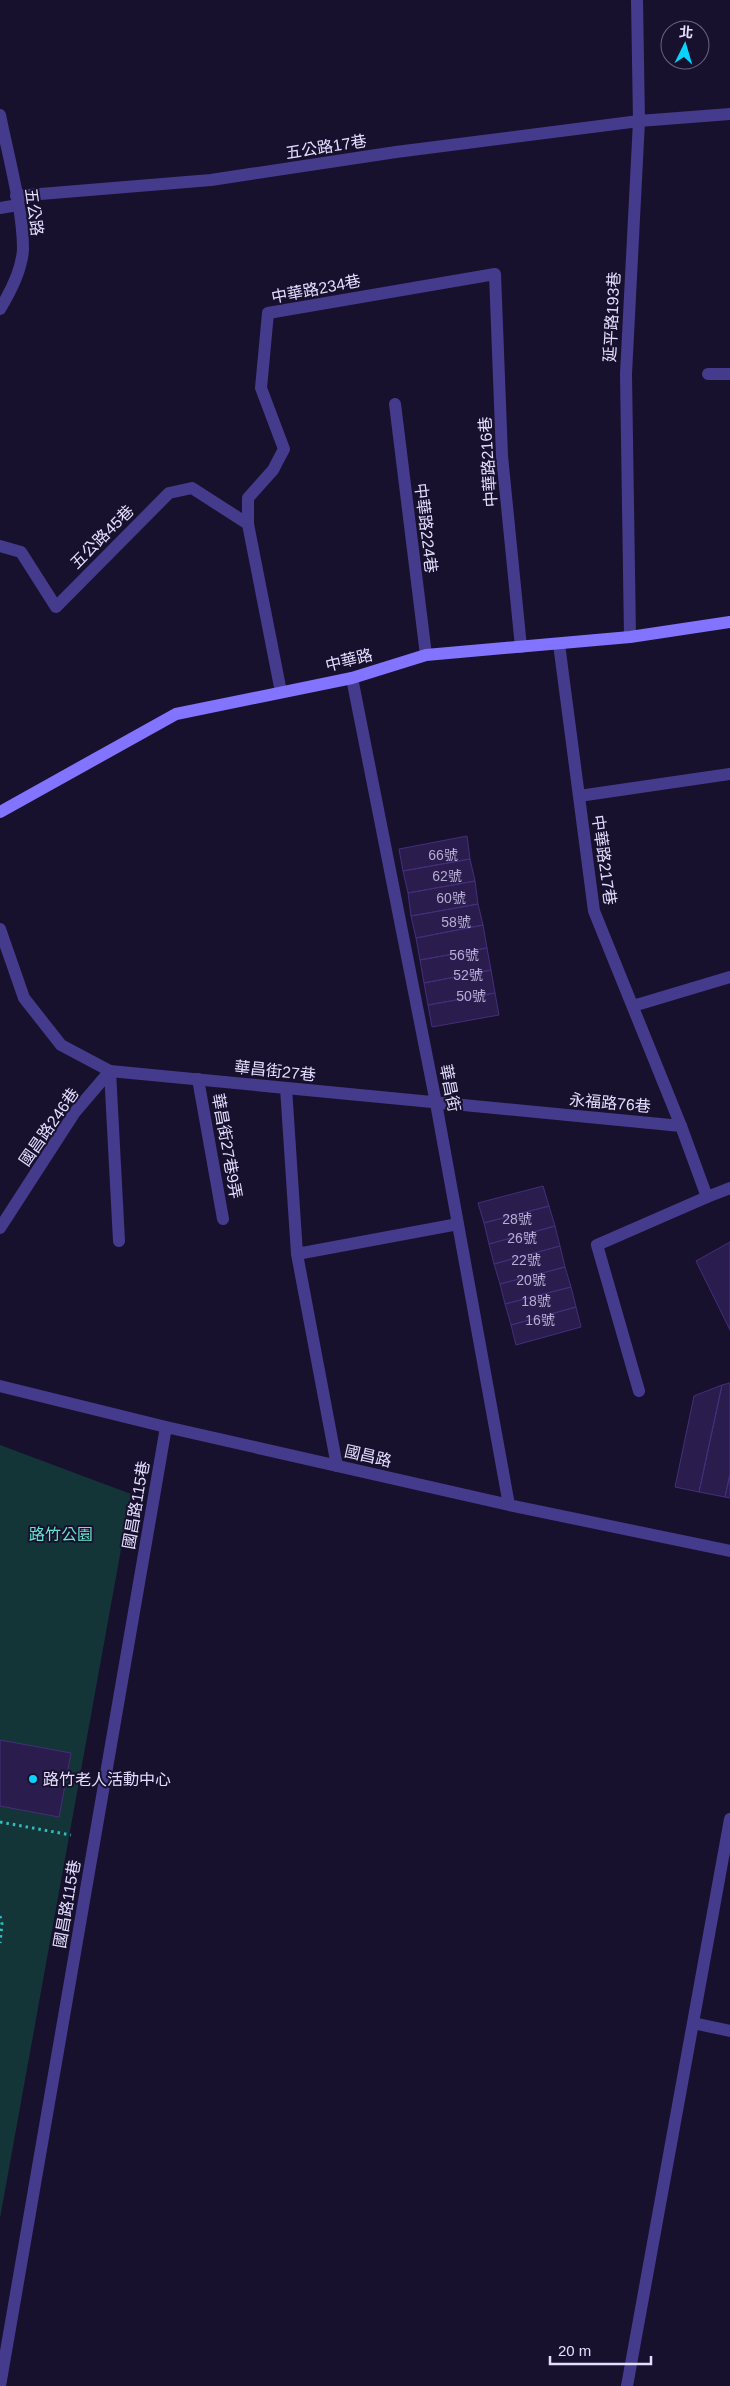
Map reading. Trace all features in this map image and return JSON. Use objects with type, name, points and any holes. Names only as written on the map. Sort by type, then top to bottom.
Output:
[{"type":"street","name":"延平路193巷","points":[[630,637],[626,374],[639,121],[637,0]]},
{"type":"street","name":"五公路17巷","points":[[0,208],[17,200],[211,180],[396,152],[639,121],[730,114]]},
{"type":"street","name":"五公路","points":[[0,115],[17,200],[23,250],[14,285],[0,309]]},
{"type":"street","name":"中華路234巷","points":[[281,692],[248,524],[248,498],[273,470],[284,449],[261,388],[268,313],[495,274]]},
{"type":"street","name":"中華路216巷","points":[[495,274],[502,456],[521,647]]},
{"type":"street","points":[[708,374],[730,374]]},
{"type":"street","name":"中華路224巷","points":[[395,404],[426,656]]},
{"type":"street","name":"五公路45巷","points":[[0,546],[21,552],[56,607],[169,493],[192,488],[248,524]]},
{"type":"street","name":"中華路","points":[[0,812],[176,714],[352,678],[426,656],[630,637],[730,622]]},
{"type":"street","name":"中華路217巷","points":[[559,644],[594,911],[682,1126]]},
{"type":"street","name":"華昌街","points":[[352,678],[436,1103],[509,1505]]},
{"type":"street","points":[[579,796],[730,774]]},
{"type":"street","points":[[0,929],[24,998],[61,1045],[110,1071],[119,1241]]},
{"type":"street","points":[[633,1006],[730,977]]},
{"type":"street","name":"華昌街27巷","points":[[110,1071],[436,1103]]},
{"type":"street","name":"國昌路246巷","points":[[0,1228],[75,1112],[110,1071]]},
{"type":"street","name":"華昌街27巷9弄","points":[[198,1079],[223,1219]]},
{"type":"street","points":[[286,1088],[297,1254],[338,1466]]},
{"type":"street","name":"永福路76巷","points":[[436,1103],[682,1126]]},
{"type":"street","points":[[682,1126],[707,1197]]},
{"type":"street","points":[[639,1391],[597,1245],[730,1188]]},
{"type":"street","points":[[297,1254],[458,1224]]},
{"type":"street","name":"國昌路","points":[[0,1386],[166,1427],[509,1505],[730,1551]]},
{"type":"street","name":"國昌路115巷","points":[[0,2386],[166,1427]]},
{"type":"street","points":[[627,2386],[730,1819]]},
{"type":"street","points":[[693,2023],[730,2031]]},
{"type":"path","points":[[0,1822],[95,1839]]},
{"type":"path","points":[[0,1916],[2,1924],[0,1943]]},
{"type":"green space","name":"路竹公園","points":[[0,1445],[131,1494],[0,2218]]},
{"type":"building","points":[[467,836],[470,859],[403,871],[399,849]]},
{"type":"building","points":[[470,859],[475,881],[408,893],[403,871]]},
{"type":"building","points":[[475,881],[478,904],[411,916],[408,893]]},
{"type":"building","points":[[478,904],[483,925],[416,938],[411,916]]},
{"type":"building","points":[[483,925],[487,948],[420,960],[416,938]]},
{"type":"building","points":[[487,948],[491,970],[424,983],[420,960]]},
{"type":"building","points":[[491,970],[495,993],[428,1005],[424,983]]},
{"type":"building","points":[[495,993],[499,1015],[432,1027],[428,1005]]},
{"type":"building","points":[[543,1186],[549,1206],[484,1223],[478,1203]]},
{"type":"building","points":[[549,1206],[555,1226],[489,1244],[484,1223]]},
{"type":"building","points":[[555,1226],[560,1246],[494,1264],[489,1244]]},
{"type":"building","points":[[730,1242],[730,1330],[696,1261]]},
{"type":"building","points":[[560,1246],[565,1267],[500,1284],[494,1264]]},
{"type":"building","points":[[565,1267],[571,1287],[505,1304],[500,1284]]},
{"type":"building","points":[[571,1287],[576,1307],[511,1325],[505,1304]]},
{"type":"building","points":[[576,1307],[581,1327],[516,1345],[511,1325]]},
{"type":"building","points":[[730,1383],[730,1474],[725,1497],[699,1492],[722,1385]]},
{"type":"building","points":[[722,1385],[699,1492],[675,1487],[694,1396]]},
{"type":"building","points":[[730,1474],[730,1498],[725,1497]]},
{"type":"building","name":"路竹老人活動中心","points":[[0,1740],[71,1753],[59,1817],[0,1806]]},
{"type":"place","name":"路竹老人活動中心","points":[[33,1779]]}]
